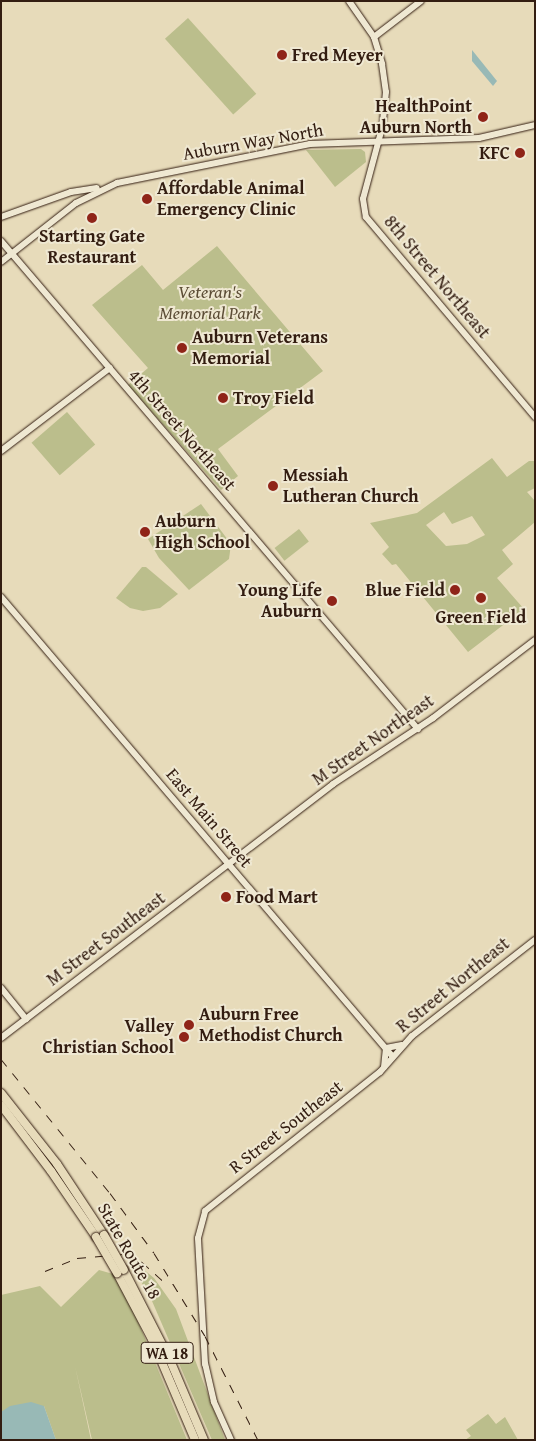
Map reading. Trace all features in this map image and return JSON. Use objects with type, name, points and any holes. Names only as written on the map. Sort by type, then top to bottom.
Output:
[{"type":"highway","name":"State Route 18","points":[[1,1093],[57,1164],[121,1271],[170,1360],[204,1440]]},
{"type":"highway","name":"State Route 18","points":[[1,1105],[100,1236]]},
{"type":"highway","name":"State Route 18","points":[[121,1271],[152,1338],[195,1440]]},
{"type":"main road","name":"8th Street Northeast","points":[[349,1],[374,37],[382,64],[386,92],[379,142],[363,199],[366,217],[535,417]]},
{"type":"main road","points":[[374,37],[421,1]]},
{"type":"main road","name":"Auburn Way North","points":[[1,262],[76,203],[105,187],[303,145],[479,138],[535,125]]},
{"type":"main road","points":[[1,217],[70,192],[105,187]]},
{"type":"main road","name":"4th Street Northeast","points":[[1,241],[418,729]]},
{"type":"main road","points":[[1,451],[110,368]]},
{"type":"main road","name":"East Main Street","points":[[1,597],[394,1057]]},
{"type":"main road","name":"M Street Northeast","points":[[229,865],[333,784],[418,729],[535,640]]},
{"type":"main road","name":"M Street Southeast","points":[[1,1038],[229,865]]},
{"type":"main road","name":"R Street Northeast","points":[[394,1057],[403,1044],[535,940]]},
{"type":"main road","points":[[1,988],[26,1019]]},
{"type":"main road","points":[[384,1068],[386,1048],[403,1044]]},
{"type":"main road","name":"R Street Southeast","points":[[232,1440],[214,1402],[206,1373],[200,1223],[205,1211],[384,1068],[394,1057]]},
{"type":"green space","points":[[188,18],[256,94],[233,115],[165,39]]},
{"type":"green space","points":[[361,149],[365,152],[366,162],[335,187],[306,150]]},
{"type":"green space","name":"Veteran's Memorial Park","points":[[217,246],[323,371],[218,449],[238,476],[221,490],[128,385],[148,368],[92,305],[142,265],[163,290]]},
{"type":"green space","points":[[67,412],[95,444],[60,475],[32,443]]},
{"type":"green space","points":[[492,458],[507,477],[529,461],[535,461],[535,488],[527,492],[535,501],[535,522],[502,550],[513,564],[497,578],[524,609],[468,652],[396,564],[392,565],[382,554],[389,547],[370,523],[417,513]],"holes":[[[444,512],[452,524],[472,516],[485,535],[467,544],[446,546],[426,525]]]},
{"type":"green space","points":[[201,504],[231,544],[229,559],[189,590],[159,558],[148,539]]},
{"type":"green space","points":[[299,529],[309,542],[284,561],[275,548]]},
{"type":"green space","points":[[142,567],[146,567],[178,594],[160,608],[143,611],[130,608],[116,598]]},
{"type":"green space","points":[[126,1255],[154,1278],[176,1309],[225,1440],[212,1440],[152,1301]]},
{"type":"green space","points":[[99,1270],[113,1274],[137,1319],[187,1440],[92,1440],[75,1366],[91,1440],[56,1440],[44,1406],[1,1412],[1,1295],[40,1286],[61,1307]]},
{"type":"green space","points":[[488,1414],[496,1424],[505,1417],[518,1440],[465,1440],[471,1436],[466,1430]]},
{"type":"water","points":[[472,50],[497,81],[493,86],[472,61]]},
{"type":"water","points":[[31,1402],[44,1406],[56,1440],[1,1440],[1,1412],[10,1406]]},
{"type":"railway","points":[[1,1059],[110,1193],[154,1253],[205,1336],[258,1440]]},
{"type":"railway","points":[[45,1271],[77,1258],[124,1254],[142,1262],[169,1286]]},
{"type":"place","name":"Fred Meyer","points":[[282,55]]},
{"type":"place","name":"HealthPoint Auburn North","points":[[483,117]]},
{"type":"place","name":"KFC","points":[[520,153]]},
{"type":"place","name":"Affordable Animal Emergency Clinic","points":[[147,199]]},
{"type":"place","name":"Starting Gate Restaurant","points":[[92,218]]},
{"type":"place","name":"Auburn Veterans Memorial","points":[[182,348]]},
{"type":"place","name":"Troy Field","points":[[223,398]]},
{"type":"place","name":"Messiah Lutheran Church","points":[[273,486]]},
{"type":"place","name":"Auburn High School","points":[[145,532]]},
{"type":"place","name":"Blue Field","points":[[455,590]]},
{"type":"place","name":"Green Field","points":[[481,598]]},
{"type":"place","name":"Young Life Auburn","points":[[332,601]]},
{"type":"place","name":"Food Mart","points":[[226,897]]},
{"type":"place","name":"Auburn Free Methodist Church","points":[[189,1025]]},
{"type":"place","name":"Valley Christian School","points":[[184,1037]]}]
